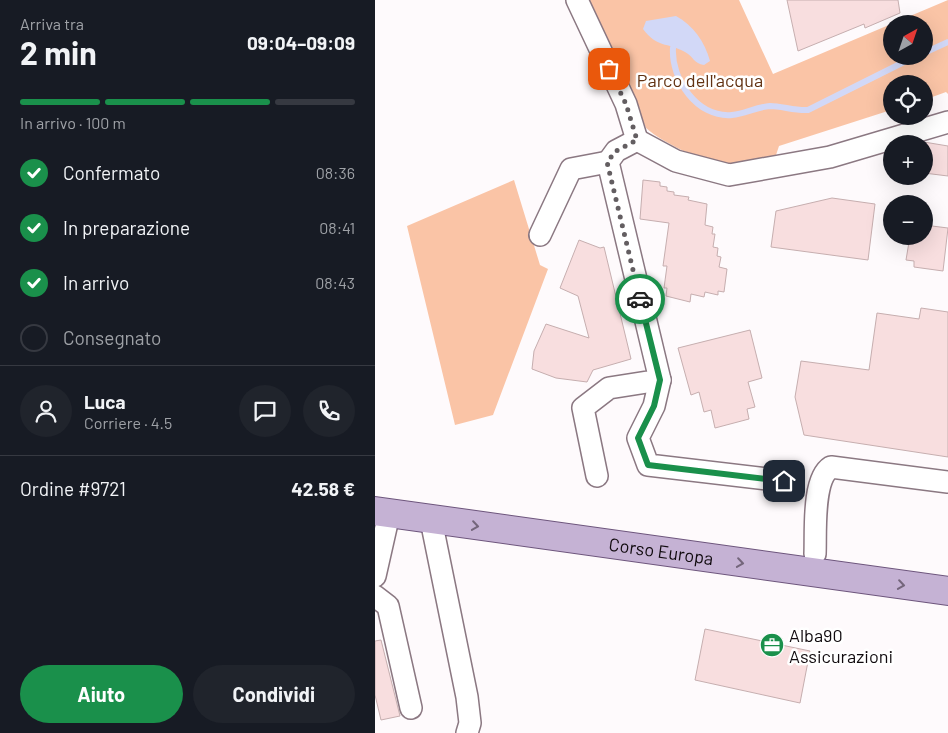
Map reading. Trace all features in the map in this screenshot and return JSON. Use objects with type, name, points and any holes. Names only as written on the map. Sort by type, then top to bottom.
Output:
[{"type":"main road","name":"Corso Europa","points":[[380,506],[815,554],[948,572]]},
{"type":"main road","name":"Corso Europa","points":[[380,506],[431,520],[948,591]]},
{"type":"street","points":[[577,0],[626,104],[637,140],[676,161],[729,175],[830,158],[948,122]]},
{"type":"street","points":[[541,235],[571,169],[607,162],[616,151],[637,140]]},
{"type":"street","points":[[607,162],[660,380],[654,406],[638,438],[648,465],[784,481]]},
{"type":"street","points":[[597,476],[583,408],[609,388],[660,380]]},
{"type":"street","points":[[815,554],[818,486],[825,471],[831,467],[948,482]]},
{"type":"street","points":[[376,567],[380,506]]},
{"type":"street","points":[[431,520],[467,698],[470,724],[467,733]]},
{"type":"street","points":[[375,596],[388,606],[411,708]]},
{"type":"green space","name":"Parco dell'acqua","points":[[589,0],[739,0],[773,74],[883,27],[883,65],[933,65],[933,15],[912,15],[948,0],[948,94],[946,92],[933,97],[933,75],[883,75],[883,113],[779,146],[774,161],[739,168],[704,160],[664,141],[646,128]]},
{"type":"green space","points":[[514,180],[540,265],[548,269],[493,415],[455,425],[407,226]]},
{"type":"water","points":[[676,16],[688,24],[702,41],[710,61],[704,65],[698,63],[679,49],[658,42],[643,29],[646,21]]},
{"type":"building","points":[[787,0],[898,0],[900,13],[883,15],[883,20],[865,28],[864,24],[798,51]]},
{"type":"building","points":[[933,144],[948,146],[948,176],[933,174]]},
{"type":"building","points":[[643,180],[660,182],[660,186],[667,187],[667,191],[674,192],[674,195],[689,197],[688,200],[707,204],[705,225],[713,227],[712,234],[715,234],[713,247],[718,248],[717,256],[721,257],[719,267],[727,269],[724,292],[718,291],[718,295],[705,292],[704,297],[691,294],[690,302],[666,296],[667,288],[664,288],[667,266],[663,266],[669,223],[640,219]]},
{"type":"building","points":[[832,198],[875,204],[868,260],[771,247],[776,211]]},
{"type":"building","points":[[933,226],[948,228],[943,271],[914,267],[914,261],[906,260],[908,245],[933,245]]},
{"type":"building","points":[[579,240],[600,248],[604,247],[631,359],[593,370],[587,382],[556,378],[532,369],[534,351],[546,324],[589,338],[578,296],[560,288]]},
{"type":"building","points":[[921,308],[948,312],[948,457],[804,435],[795,397],[801,361],[869,370],[877,313],[919,319]]},
{"type":"building","points":[[750,330],[762,378],[748,382],[755,407],[747,409],[749,419],[715,428],[711,410],[704,412],[699,392],[691,395],[678,348]]},
{"type":"building","points":[[705,629],[810,651],[800,703],[695,680]]},
{"type":"building","points":[[381,640],[400,716],[381,720],[375,695],[375,641]]},
{"type":"waterway","points":[[933,49],[948,42]]},
{"type":"waterway","points":[[673,48],[676,72],[689,94],[697,103],[708,110],[719,114],[732,115],[770,106],[808,110],[898,65]]},
{"type":"way so far","points":[[609,69],[626,104],[637,140],[616,151],[607,162],[640,299]]},
{"type":"place","name":"Alba90 Assicurazioni","points":[[772,645]]},
{"type":"route","points":[[640,299],[660,380],[654,406],[638,438],[648,465],[784,481]]}]
